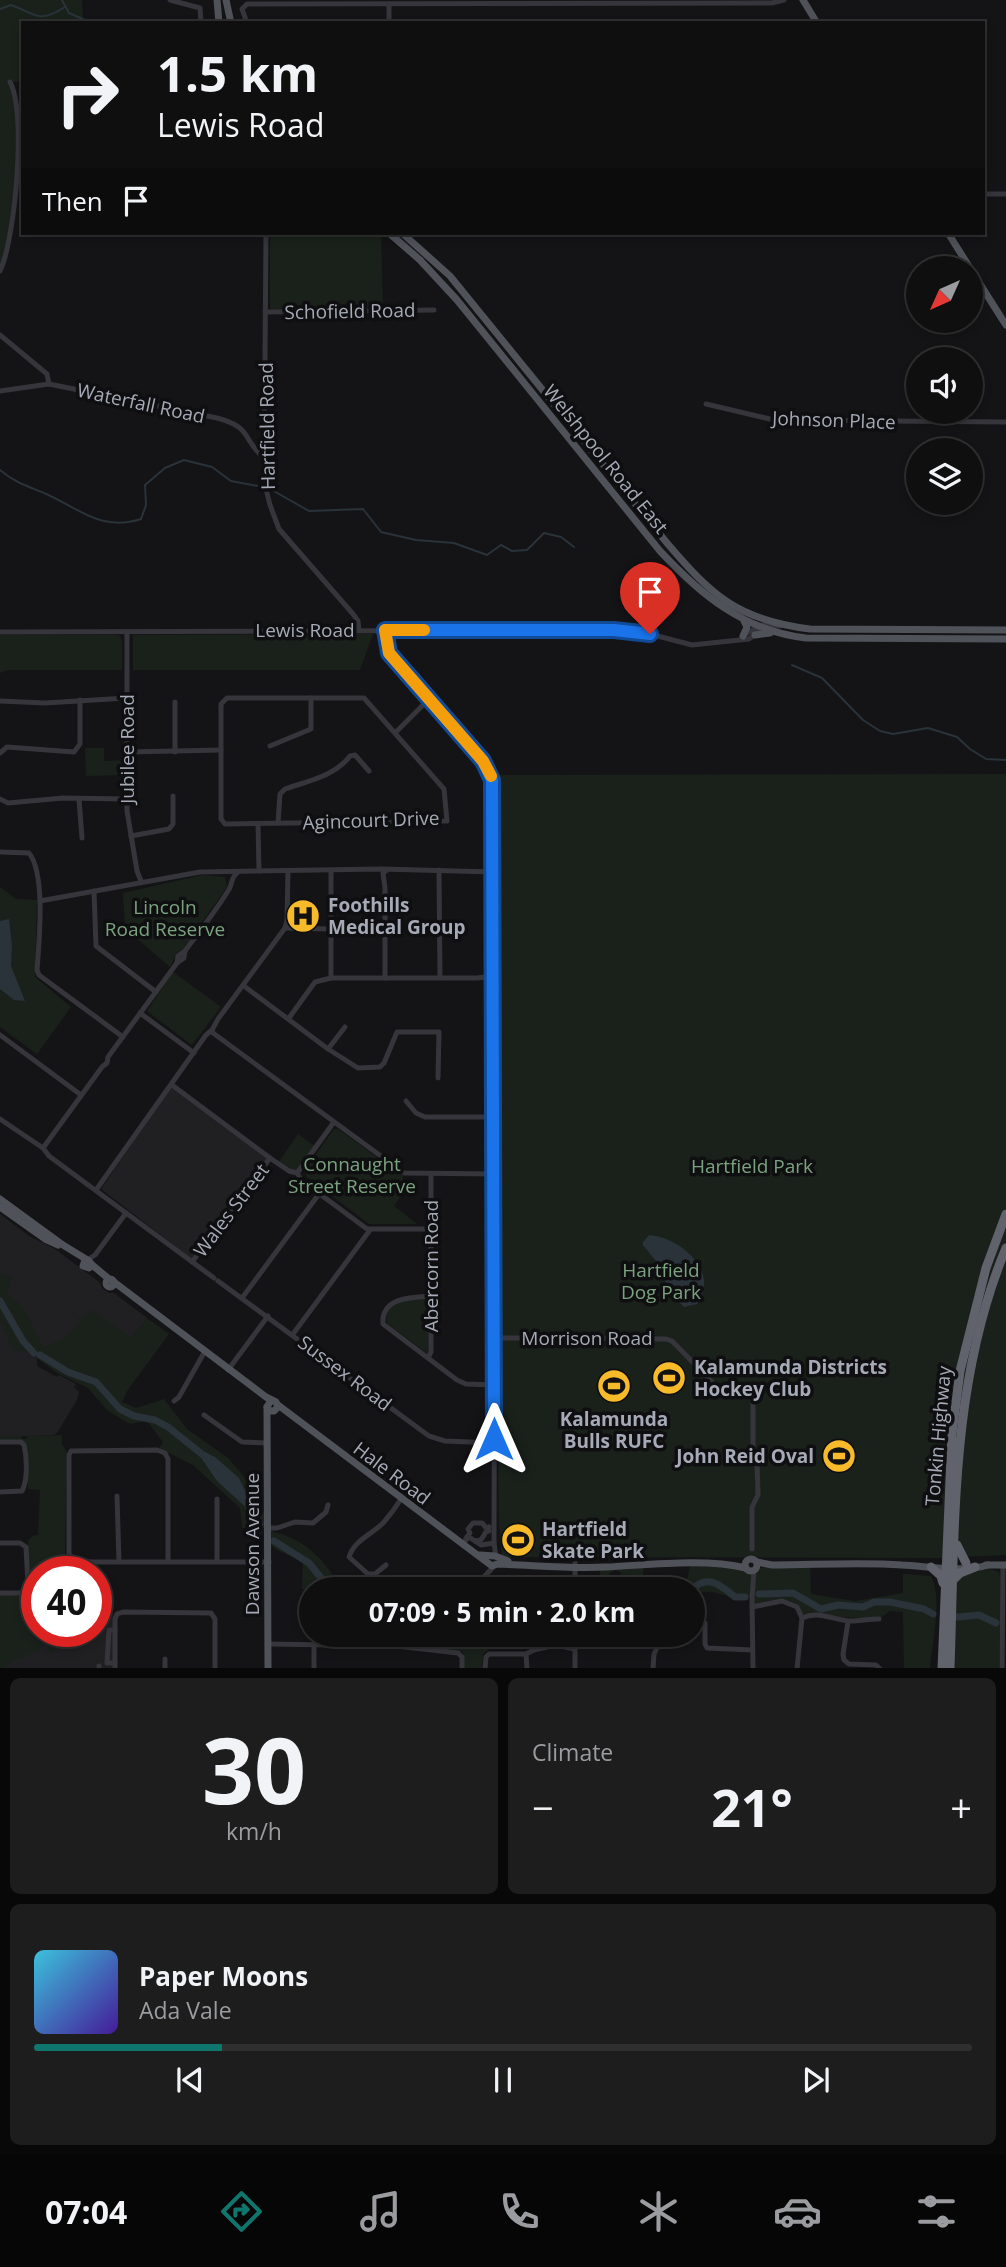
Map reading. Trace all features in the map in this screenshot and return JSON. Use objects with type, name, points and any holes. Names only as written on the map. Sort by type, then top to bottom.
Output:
[{"type":"highway","name":"Tonkin Highway","points":[[942,1668],[953,1580],[949,1565],[952,1434],[960,1371],[971,1319],[1006,1214]]},
{"type":"highway","name":"Tonkin Highway","points":[[950,1668],[948,1606],[944,1588],[954,1533],[958,1452],[972,1358],[1006,1248]]},
{"type":"highway","points":[[953,1580],[970,1565],[957,1548],[954,1533]]},
{"type":"highway","points":[[932,1567],[941,1576],[944,1588]]},
{"type":"main road","points":[[217,0],[219,21]]},
{"type":"main road","points":[[226,0],[231,21]]},
{"type":"main road","points":[[803,0],[816,21]]},
{"type":"main road","name":"Welshpool Road East","points":[[391,235],[420,260],[457,300],[660,551],[683,576],[717,605],[741,615],[810,629],[1006,630]]},
{"type":"main road","name":"Welshpool Road East","points":[[404,235],[450,276],[687,566],[741,615],[778,634],[806,638],[1006,639]]},
{"type":"main road","points":[[949,235],[963,256]]},
{"type":"main road","points":[[984,290],[1006,325]]},
{"type":"main road","points":[[572,441],[579,435]]},
{"type":"main road","points":[[741,615],[747,627],[743,636]]},
{"type":"main road","points":[[755,635],[778,634]]},
{"type":"main road","name":"Hale Road","points":[[0,1199],[89,1262],[110,1283],[228,1369],[272,1406],[291,1416],[401,1499],[464,1541],[476,1553],[493,1560]]},
{"type":"main road","name":"Hale Road","points":[[0,1207],[42,1237],[89,1262]]},
{"type":"main road","name":"Dawson Avenue","points":[[268,1668],[267,1420],[272,1406]]},
{"type":"main road","points":[[493,1560],[575,1565],[751,1567],[1004,1565]]},
{"type":"main road","points":[[903,1565],[949,1565]]},
{"type":"street","points":[[170,0],[200,8],[201,21]]},
{"type":"street","points":[[246,21],[242,11],[245,5],[283,2],[772,4],[784,0]]},
{"type":"street","points":[[389,4],[389,21]]},
{"type":"street","points":[[0,271],[6,258],[16,198],[17,136],[14,90],[9,82]]},
{"type":"street","points":[[985,194],[1006,194]]},
{"type":"street","name":"Hartfield Road","points":[[266,235],[264,481],[279,529],[353,614],[358,621],[359,630]]},
{"type":"street","name":"Schofield Road","points":[[265,312],[434,310]]},
{"type":"street","points":[[0,335],[47,374],[49,384]]},
{"type":"street","name":"Waterfall Road","points":[[0,391],[49,384],[235,423],[246,432],[251,445],[265,459]]},
{"type":"street","name":"Johnson Place","points":[[706,404],[774,420],[1006,422]]},
{"type":"street","points":[[755,635],[758,626],[782,625]]},
{"type":"street","name":"Lewis Road","points":[[734,640],[758,626]]},
{"type":"street","points":[[385,630],[389,653],[483,761],[491,776],[494,870],[494,1441],[490,1528],[486,1544]]},
{"type":"street","name":"Lewis Road","points":[[0,632],[614,630],[650,634],[692,645],[749,639],[755,635]]},
{"type":"street","name":"Jubilee Road","points":[[127,632],[127,799],[131,836],[141,879]]},
{"type":"street","points":[[0,701],[45,703],[127,698]]},
{"type":"street","points":[[270,746],[311,729],[311,698]]},
{"type":"street","name":"Agincourt Drive","points":[[311,698],[364,698],[444,789],[447,821],[225,824],[221,819],[223,700],[311,698]]},
{"type":"street","points":[[0,753],[7,747],[74,752],[80,744],[80,699]]},
{"type":"street","points":[[395,733],[430,701]]},
{"type":"street","points":[[175,752],[176,702]]},
{"type":"street","points":[[128,752],[222,750]]},
{"type":"street","points":[[278,823],[280,794],[285,789],[342,767],[350,755],[355,755],[369,771]]},
{"type":"street","points":[[131,836],[169,829],[173,824],[173,796]]},
{"type":"street","points":[[0,799],[8,803],[127,799]]},
{"type":"street","points":[[79,799],[82,838]]},
{"type":"street","points":[[258,824],[259,871]]},
{"type":"street","points":[[0,852],[29,853],[34,860],[40,901],[39,975],[122,1037]]},
{"type":"street","points":[[40,901],[128,884],[141,879],[200,872],[221,871],[233,874],[259,871],[288,873],[307,870],[365,870],[386,873],[403,870],[494,870]]},
{"type":"street","points":[[439,870],[440,978]]},
{"type":"street","points":[[331,871],[331,978]]},
{"type":"street","points":[[97,1188],[202,1042],[214,1031],[220,1017],[285,928],[288,873]]},
{"type":"street","points":[[385,978],[386,873]]},
{"type":"street","points":[[43,1148],[80,1095],[107,1063],[108,1057],[122,1037],[177,963],[178,956],[185,951],[227,893],[233,874]]},
{"type":"street","points":[[94,891],[96,946],[156,992]]},
{"type":"street","points":[[285,928],[331,929]]},
{"type":"street","points":[[289,1018],[315,982],[331,978],[494,979]]},
{"type":"street","points":[[244,985],[351,1065],[371,1068],[384,1063],[397,1032],[439,1032],[438,1078]]},
{"type":"street","points":[[141,1013],[194,1053]]},
{"type":"street","points":[[328,1049],[345,1027]]},
{"type":"street","points":[[214,1031],[398,1170],[409,1174],[495,1172]]},
{"type":"street","points":[[0,1035],[80,1095]]},
{"type":"street","points":[[172,1085],[270,1158],[289,1171],[297,1173],[301,1180],[370,1230],[432,1229]]},
{"type":"street","points":[[406,1101],[416,1113],[425,1117],[494,1117]]},
{"type":"street","name":"Sussex Road","points":[[0,1119],[43,1148],[49,1156],[97,1188],[125,1213],[429,1436],[445,1441],[494,1441]]},
{"type":"street","points":[[297,1173],[334,1122]]},
{"type":"street","name":"Wales Street","points":[[192,1262],[270,1158]]},
{"type":"street","name":"Abercorn Road","points":[[428,1357],[432,1352],[431,1174]]},
{"type":"street","points":[[242,1298],[319,1194]]},
{"type":"street","points":[[89,1262],[125,1213]]},
{"type":"street","points":[[293,1334],[370,1230]]},
{"type":"street","points":[[431,1296],[399,1299],[386,1310],[383,1324],[457,1380],[466,1384],[494,1383]]},
{"type":"street","points":[[228,1369],[268,1317]]},
{"type":"street","name":"Morrison Road","points":[[494,1338],[666,1339],[672,1341],[716,1386],[724,1390],[749,1391],[753,1397],[753,1449],[757,1467],[757,1498],[752,1507],[752,1549]]},
{"type":"street","points":[[174,1401],[205,1352]]},
{"type":"street","points":[[204,1415],[242,1442],[267,1443]]},
{"type":"street","points":[[0,1442],[21,1442],[26,1447],[24,1488],[18,1492],[0,1492]]},
{"type":"street","points":[[168,1561],[168,1459],[165,1453],[157,1450],[73,1450],[68,1455],[69,1554],[77,1562],[269,1562]]},
{"type":"street","points":[[117,1496],[119,1562]]},
{"type":"street","points":[[217,1499],[217,1561]]},
{"type":"street","points":[[386,1565],[375,1574],[368,1574],[349,1557],[355,1547],[383,1524],[401,1499]]},
{"type":"street","points":[[269,1528],[295,1521],[312,1524],[326,1512],[328,1505]]},
{"type":"street","points":[[464,1541],[473,1523],[481,1522],[490,1528],[494,1545],[493,1560],[484,1577]]},
{"type":"street","points":[[475,1541],[481,1540],[490,1528]]},
{"type":"street","points":[[464,1541],[469,1536],[481,1545],[494,1545]]},
{"type":"street","points":[[0,1543],[20,1543],[26,1547],[28,1586],[24,1592],[0,1593]]},
{"type":"street","points":[[575,1565],[575,1577]]},
{"type":"street","points":[[1003,1668],[1004,1565]]},
{"type":"street","points":[[751,1567],[753,1668]]},
{"type":"street","points":[[752,1607],[782,1601],[797,1607],[802,1618],[797,1668]]},
{"type":"street","points":[[115,1666],[117,1614],[208,1612],[216,1614],[215,1668]]},
{"type":"street","points":[[802,1618],[819,1615],[843,1618],[848,1622],[879,1619]]},
{"type":"street","points":[[848,1622],[844,1660],[849,1664],[877,1665],[880,1668]]},
{"type":"street","points":[[268,1644],[299,1644]]},
{"type":"street","points":[[705,1644],[708,1648],[752,1650]]},
{"type":"street","points":[[485,1668],[485,1659],[489,1654],[526,1654],[554,1645],[575,1649],[575,1668]]},
{"type":"street","points":[[314,1647],[314,1668]]},
{"type":"street","points":[[405,1647],[458,1653],[462,1657],[462,1668]]},
{"type":"street","points":[[653,1668],[658,1647]]},
{"type":"street","points":[[526,1654],[527,1668]]},
{"type":"street","points":[[165,1659],[165,1668]]},
{"type":"shaded area","points":[[9,919],[11,966],[25,1001],[14,1000],[0,989],[0,921]]},
{"type":"shaded area","points":[[172,1085],[270,1158],[193,1260],[101,1189]]},
{"type":"shaded area","points":[[0,1214],[29,1236],[55,1249],[99,1282],[103,1289],[114,1293],[147,1318],[128,1344],[70,1335],[37,1357],[37,1366],[76,1384],[74,1387],[79,1392],[77,1400],[54,1435],[0,1437]]},
{"type":"shaded area","points":[[649,1235],[673,1242],[694,1258],[704,1280],[703,1292],[697,1304],[684,1307],[671,1294],[655,1260],[643,1245]]},
{"type":"shaded area","points":[[205,1452],[215,1457],[239,1478],[254,1509],[250,1511],[217,1481],[202,1459]]},
{"type":"shaded area","points":[[0,1597],[21,1597],[21,1647],[112,1647],[113,1597],[113,1668],[0,1668]]},
{"type":"green space","points":[[0,0],[82,0],[83,21],[21,21],[21,82],[10,82],[14,90],[18,152],[16,198],[0,272]]},
{"type":"green space","points":[[270,235],[381,235],[383,307],[270,309]]},
{"type":"green space","points":[[373,634],[360,670],[133,670],[133,635]]},
{"type":"green space","points":[[0,635],[119,635],[122,641],[122,670],[8,670],[0,673]]},
{"type":"green space","points":[[85,748],[104,748],[104,761],[127,760],[127,775],[86,776]]},
{"type":"green space","name":"Hartfield Park","points":[[1006,774],[1006,1555],[940,1558],[502,1557],[499,1526],[497,1348],[498,775]]},
{"type":"green space","name":"Lincoln Road Reserve","points":[[202,875],[225,877],[227,887],[183,949],[177,953],[170,967],[125,928],[123,893]]},
{"type":"green space","points":[[0,887],[16,899],[37,900],[35,977],[71,1007],[37,1054],[0,1027]]},
{"type":"green space","points":[[173,972],[221,1007],[192,1045],[147,1011]]},
{"type":"green space","name":"Connaught Street Reserve","points":[[334,1129],[338,1129],[403,1176],[403,1193],[394,1206],[417,1224],[369,1224],[307,1177],[304,1171]]},
{"type":"green space","points":[[298,1134],[316,1147],[297,1173],[278,1163]]},
{"type":"green space","points":[[0,1273],[12,1278],[7,1293],[24,1308],[43,1347],[63,1339],[81,1321],[59,1304],[68,1288],[60,1304],[81,1320],[92,1310],[132,1338],[147,1318],[169,1334],[127,1391],[122,1402],[136,1408],[164,1399],[187,1429],[228,1458],[241,1473],[255,1493],[262,1511],[267,1515],[273,1532],[305,1546],[335,1577],[302,1577],[303,1562],[268,1543],[267,1528],[242,1528],[240,1508],[193,1465],[159,1448],[163,1442],[147,1421],[130,1424],[108,1411],[88,1388],[57,1373],[29,1352],[13,1350],[0,1320]]},
{"type":"green space","points":[[407,1299],[426,1299],[430,1302],[428,1354],[387,1323],[389,1310]]},
{"type":"green space","points":[[21,1435],[22,1439],[27,1439],[27,1436],[62,1435],[62,1444],[67,1452],[65,1556],[28,1556],[28,1541],[32,1536],[38,1535],[40,1490],[28,1489],[27,1447],[0,1442],[0,1436]]},
{"type":"green space","points":[[643,1565],[643,1577],[622,1577],[615,1570],[609,1573],[612,1577],[600,1577],[600,1567]]},
{"type":"green space","points":[[690,1565],[746,1568],[751,1571],[772,1565],[810,1565],[811,1594],[855,1601],[903,1593],[903,1574],[931,1576],[936,1596],[936,1621],[930,1668],[904,1668],[903,1612],[890,1611],[879,1619],[802,1615],[788,1603],[752,1607],[752,1598],[705,1592],[705,1577],[688,1577]]},
{"type":"green space","points":[[991,1569],[999,1572],[999,1668],[955,1668],[956,1581],[964,1573]]},
{"type":"green space","points":[[21,1591],[21,1647],[42,1647],[4,1668],[0,1668],[0,1592]]},
{"type":"green space","points":[[49,1647],[59,1647],[52,1653],[47,1649]]},
{"type":"green space","points":[[416,1647],[508,1647],[491,1648],[483,1654],[482,1668],[464,1668],[463,1652]]},
{"type":"waterway","points":[[62,0],[69,13],[85,20]]},
{"type":"waterway","points":[[0,9],[11,5],[43,16],[65,7]]},
{"type":"waterway","points":[[0,470],[16,481],[90,516],[113,523],[141,519],[146,505],[145,485],[165,468],[184,460],[212,467],[231,481],[263,487]]},
{"type":"waterway","points":[[272,490],[309,511],[363,509],[381,532],[416,540],[454,543],[487,555],[501,545],[512,551],[527,550],[544,533],[561,537],[574,547]]},
{"type":"waterway","points":[[792,665],[822,678],[863,720],[880,731],[893,734],[928,728],[957,737],[986,759],[1006,760]]},
{"type":"waterway","points":[[0,1301],[23,1341],[34,1353]]},
{"type":"waterway","points":[[40,1355],[68,1372],[96,1382],[120,1409],[168,1427],[208,1459]]},
{"type":"waterway","points":[[248,1505],[260,1523]]},
{"type":"waterway","points":[[274,1541],[309,1563],[320,1577]]},
{"type":"waterway","points":[[705,1582],[719,1585],[735,1597],[745,1597]]},
{"type":"waterway","points":[[759,1594],[793,1593],[821,1609],[838,1605],[863,1607],[874,1602],[890,1602],[924,1609],[933,1614]]},
{"type":"waterway","points":[[958,1617],[979,1615],[996,1623]]},
{"type":"slow traffic","points":[[424,630],[385,630],[386,647],[407,676],[483,761],[491,776]]},
{"type":"place","name":"Foothills Medical Group","points":[[303,916]]},
{"type":"place","name":"Kalamunda Districts Hockey Club","points":[[669,1378]]},
{"type":"place","name":"Kalamunda Bulls RUFC","points":[[614,1386]]},
{"type":"place","name":"John Reid Oval","points":[[839,1456]]},
{"type":"place","name":"Hartfield Skate Park","points":[[518,1540]]},
{"type":"route","points":[[494,1439],[495,1047],[492,780],[483,761],[389,653],[385,630],[614,630],[650,634]]},
{"type":"park label","name":"Hartfield Dog Park","points":[[661,1281]]}]
